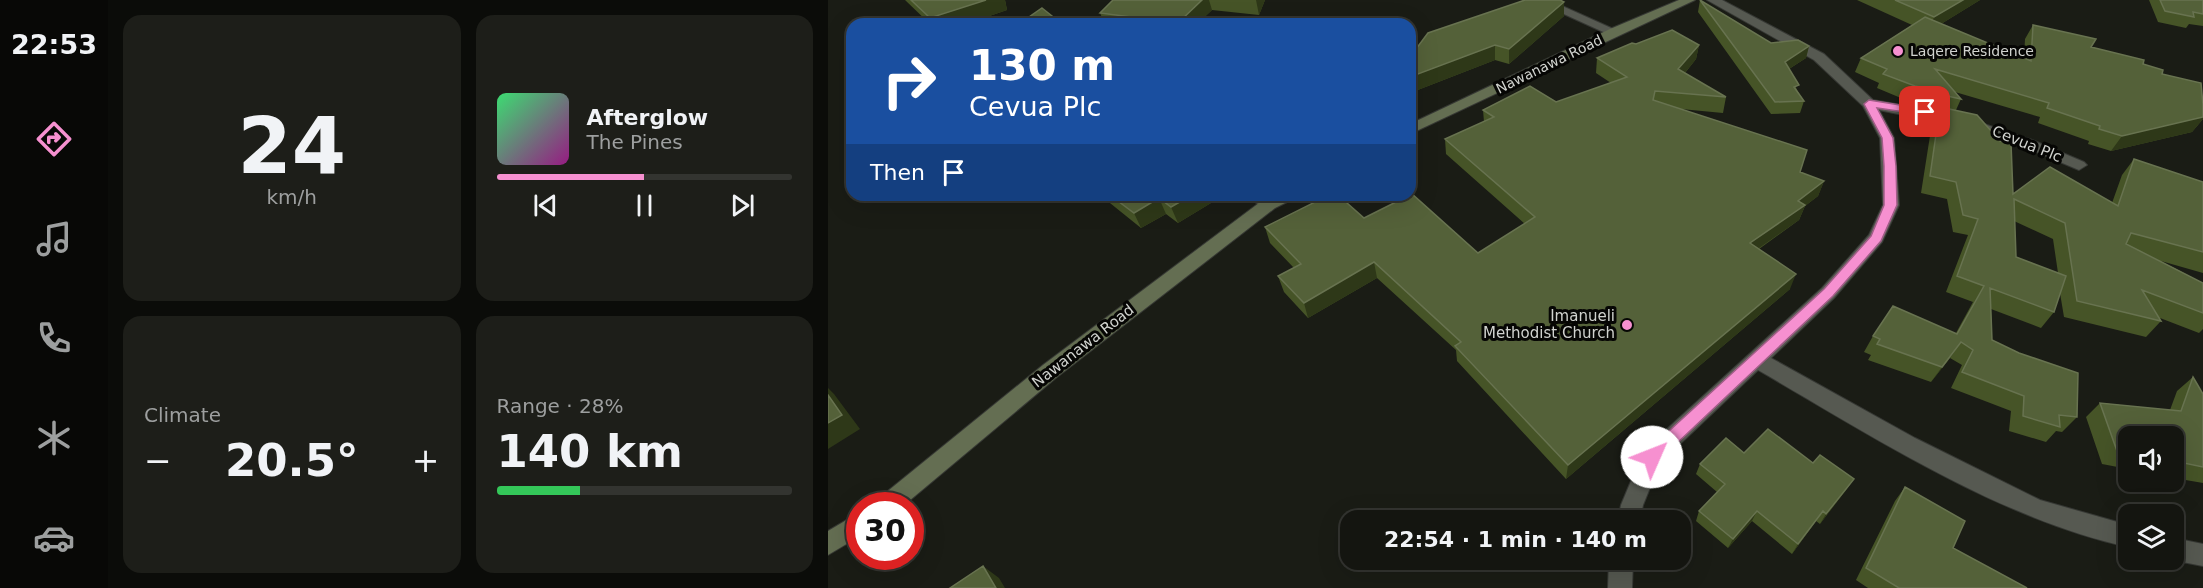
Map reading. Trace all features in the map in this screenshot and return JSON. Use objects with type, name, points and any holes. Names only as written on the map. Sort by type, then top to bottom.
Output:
[{"type":"street","points":[[1539,0],[1614,32]]},
{"type":"street","name":"Nawanawa Road","points":[[1416,127],[1614,32],[1689,0]]},
{"type":"street","points":[[1631,510],[1652,457],[1828,293],[1876,238],[1891,205],[1887,138],[1869,104],[1819,57],[1713,0]]},
{"type":"street","name":"Cevua Plc","points":[[1869,104],[1925,112],[1985,127],[2034,144],[2079,165]]},
{"type":"street","name":"Nawanawa Road","points":[[903,492],[1261,201]]},
{"type":"street","points":[[1756,359],[1906,445],[2036,509],[2118,533]]},
{"type":"street","points":[[828,544],[846,532]]},
{"type":"street","points":[[2184,551],[2203,555]]},
{"type":"street","points":[[1618,570],[1620,588]]},
{"type":"building","points":[[911,0],[986,0],[930,18]]},
{"type":"building","points":[[1113,0],[1202,0],[1183,18],[1139,18],[1100,13]]},
{"type":"building","points":[[1525,0],[1564,2],[1509,49],[1495,45],[1416,75],[1416,49],[1428,33]]},
{"type":"building","points":[[1700,0],[1771,43],[1798,40],[1809,46],[1785,62],[1799,85],[1794,87],[1804,101],[1775,102]]},
{"type":"building","points":[[1895,0],[1963,0],[1934,17]]},
{"type":"building","points":[[2160,0],[2203,0],[2203,14],[2193,12],[2194,17],[2165,11]]},
{"type":"building","points":[[1042,8],[1054,18],[1028,18]]},
{"type":"building","points":[[1925,17],[2031,61],[2033,25],[2096,39],[2091,47],[2144,60],[2143,64],[2163,70],[2162,74],[2201,83],[2203,117],[2122,136],[2047,108],[2049,103],[1935,69],[1961,99],[1942,95],[1942,91],[1915,86],[1883,74],[1887,69],[1861,58]]},
{"type":"building","points":[[1672,30],[1699,45],[1678,69],[1726,97],[1655,91],[1653,100],[1807,150],[1800,172],[1824,181],[1798,201],[1805,205],[1750,243],[1796,274],[1568,465],[1455,346],[1461,342],[1374,262],[1304,303],[1278,276],[1301,264],[1265,227],[1317,201],[1345,201],[1364,218],[1398,201],[1416,201],[1416,198],[1478,253],[1535,217],[1445,139],[1494,117],[1483,110],[1530,86],[1556,102],[1627,77],[1597,58],[1632,43],[1636,44]]},
{"type":"building","points":[[1940,107],[1977,115],[2000,141],[2011,143],[2013,194],[2050,167],[2118,206],[2134,159],[2203,182],[2203,252],[2131,233],[2126,244],[2203,283],[2203,313],[2142,290],[2161,321],[2077,301],[2065,223],[2014,199],[2016,257],[2066,276],[2054,312],[1990,288],[1992,340],[2019,353],[2078,373],[2077,417],[2059,415],[2060,427],[2023,416],[2024,396],[1962,372],[1973,350],[1961,342],[1942,367],[1877,344],[1880,339],[1873,336],[1893,306],[1957,334],[1984,286],[1957,276],[1978,219],[1963,215],[1956,182],[1930,176]]},
{"type":"building","points":[[1118,201],[1154,201],[1134,213]]},
{"type":"building","points":[[1163,201],[1182,201],[1171,207]]},
{"type":"building","points":[[2193,377],[2203,394],[2203,467],[2184,463],[2184,426],[2118,426],[2117,451],[2100,403],[2181,411]]},
{"type":"building","points":[[828,395],[842,415],[828,423]]},
{"type":"building","points":[[1768,429],[1813,463],[1820,455],[1854,479],[1826,514],[1823,511],[1798,544],[1757,511],[1733,539],[1699,511],[1725,484],[1700,464],[1726,438],[1744,453]]},
{"type":"building","points":[[1905,487],[1965,521],[1953,548],[2027,588],[1899,588],[1866,568]]},
{"type":"building","points":[[983,566],[996,588],[950,588]]},
{"type":"place","name":"Laqere Residence","points":[[1898,51]]},
{"type":"place","name":"Imanueli Methodist Church","points":[[1627,325]]},
{"type":"route","points":[[1652,457],[1828,293],[1876,238],[1891,205],[1890,166],[1887,138],[1869,104],[1925,112]]}]
